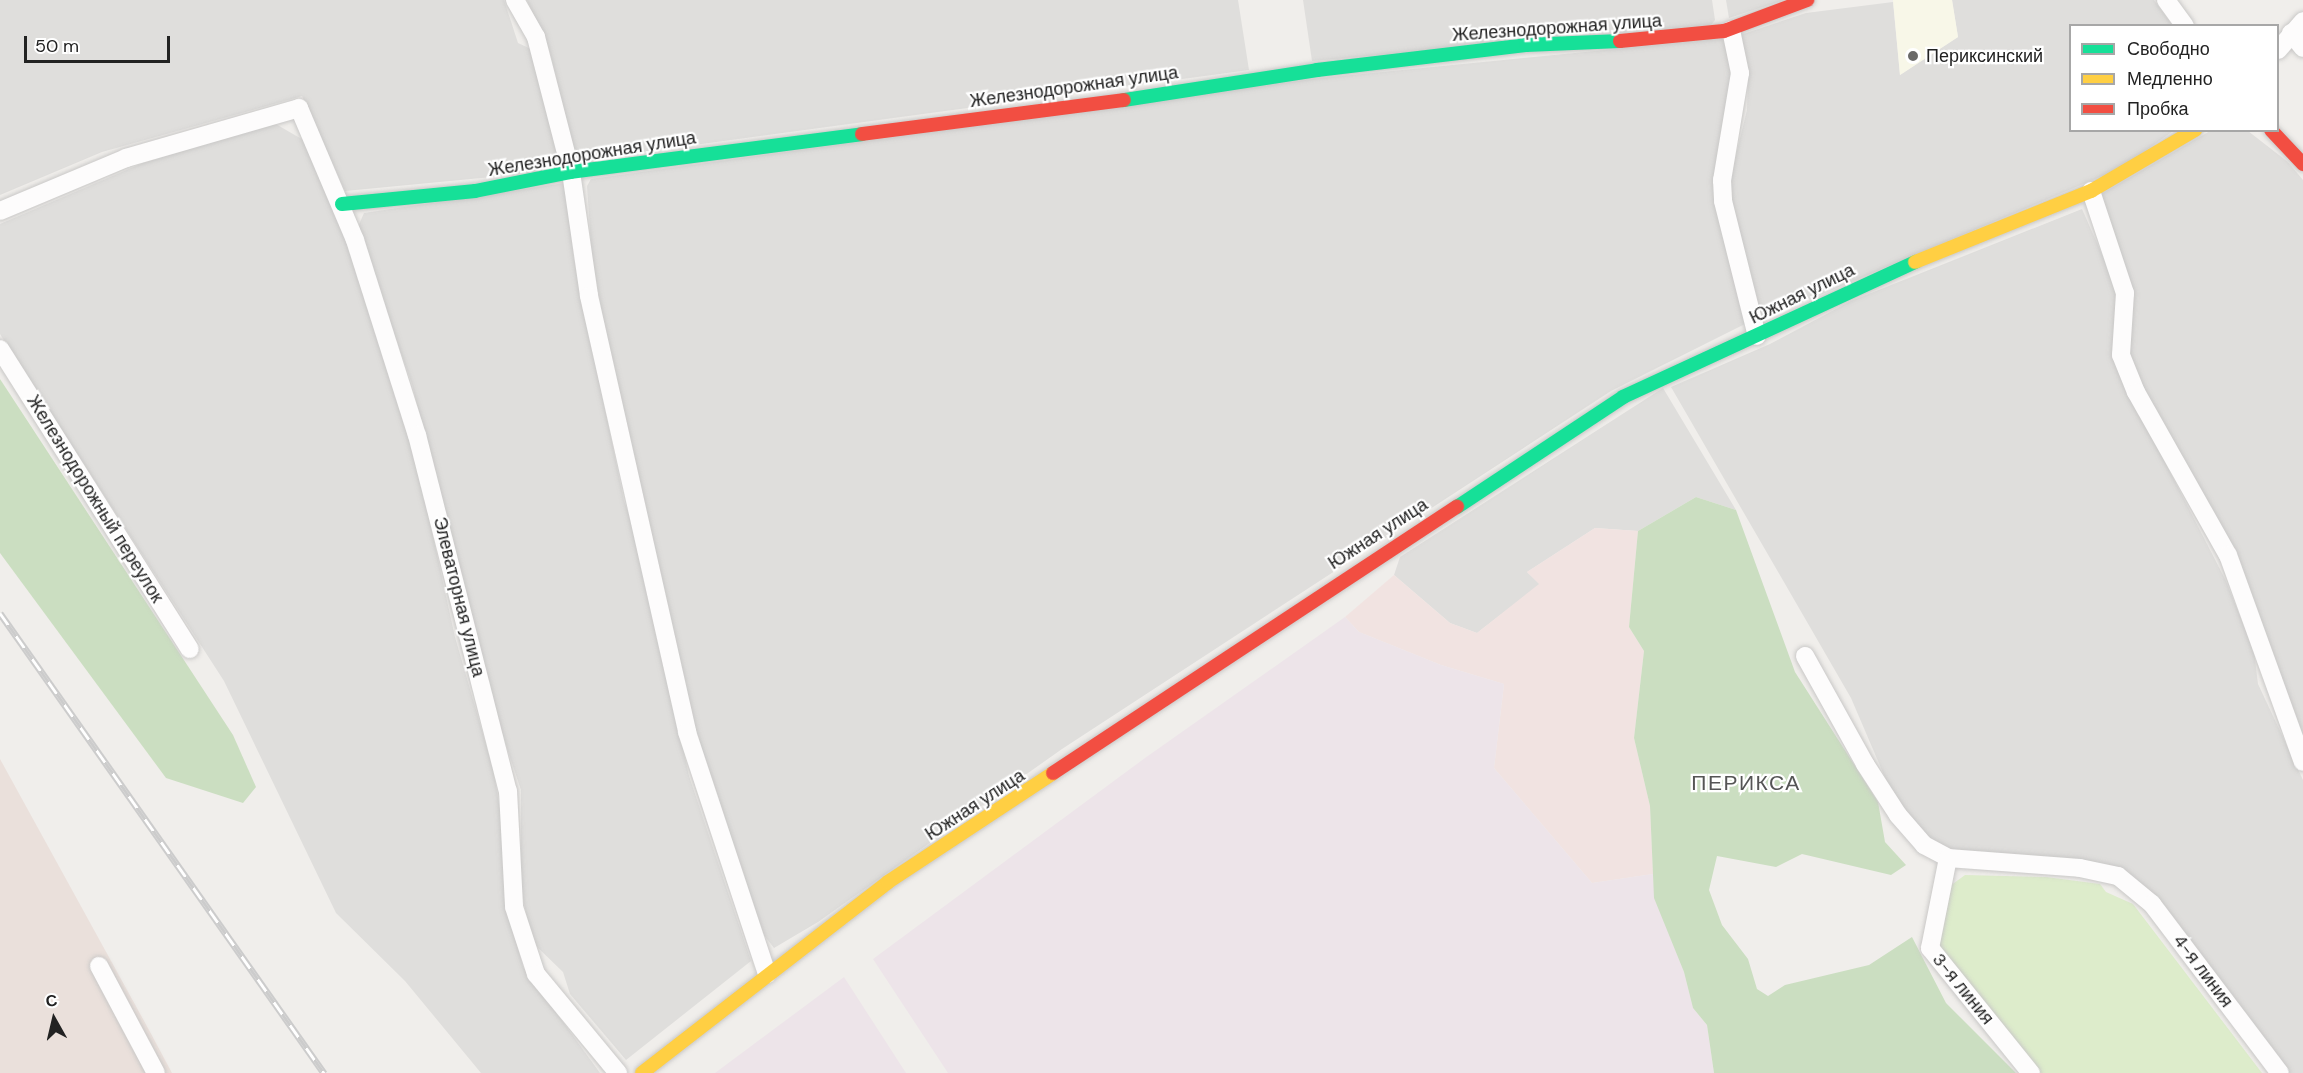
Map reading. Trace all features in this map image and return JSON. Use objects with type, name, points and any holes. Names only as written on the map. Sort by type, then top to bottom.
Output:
[{"type":"street","points":[[515,0],[537,37],[571,172],[589,296],[687,732],[767,974]]},
{"type":"street","name":"Железнодорожная улица","points":[[342,204],[475,191],[571,172],[1134,98],[1317,70],[1527,45],[1665,39],[1731,30],[1807,0]]},
{"type":"street","points":[[2166,0],[2184,24]]},
{"type":"street","points":[[2297,27],[2303,48]]},
{"type":"street","points":[[2279,48],[2297,27]]},
{"type":"street","points":[[1731,30],[1740,73],[1722,180],[1723,201],[1757,336]]},
{"type":"street","name":"Элеваторная улица","points":[[0,211],[126,158],[299,108],[342,204],[417,435],[508,791],[514,907],[536,974],[618,1073]]},
{"type":"street","name":"Южная улица","points":[[642,1073],[888,882],[1056,775],[1225,657],[1542,449],[1661,376],[1757,336],[1857,286],[2091,191],[2192,132]]},
{"type":"street","points":[[2278,136],[2303,146]]},
{"type":"street","points":[[2278,136],[2303,164]]},
{"type":"street","points":[[2091,191],[2125,293],[2121,355],[2136,392],[2228,555],[2303,762]]},
{"type":"street","name":"Железнодорожный переулок","points":[[0,350],[190,649]]},
{"type":"street","points":[[1805,656],[1898,815],[1924,845],[1948,858]]},
{"type":"street","name":"4-я линия","points":[[1948,858],[2080,868],[2118,876],[2151,904],[2280,1073]]},
{"type":"street","name":"3-я линия","points":[[1948,858],[1930,948],[2031,1073]]},
{"type":"street","points":[[99,966],[156,1073]]},
{"type":"shaded area","points":[[0,0],[504,0],[518,43],[533,50],[561,163],[553,171],[345,191],[302,96],[102,152],[0,195]]},
{"type":"shaded area","points":[[527,0],[1238,0],[1249,70],[576,161],[550,52]]},
{"type":"shaded area","points":[[1303,0],[1712,0],[1715,20],[1711,25],[1312,61]]},
{"type":"shaded area","points":[[1726,0],[1784,0],[1729,18]]},
{"type":"shaded area","name":"Периксинский","points":[[1893,0],[1952,0],[1958,37],[1900,75]]},
{"type":"shaded area","points":[[1952,0],[2154,0],[2171,24],[2069,24],[2069,132],[2172,132],[2121,168],[1763,319],[1744,262],[1729,183],[1747,110],[1748,76],[1737,36],[1806,13],[1893,2],[1900,75],[1958,37]]},
{"type":"shaded area","points":[[1727,38],[1737,75],[1723,217],[1745,324],[1611,391],[1062,749],[818,922],[774,948],[757,926],[694,732],[624,429],[592,259],[587,186],[591,179],[1312,79]]},
{"type":"shaded area","points":[[274,123],[305,141],[345,237],[415,455],[455,637],[493,769],[503,827],[504,896],[523,967],[600,1073],[481,1073],[405,981],[336,913],[224,681],[0,334],[0,224],[143,163]]},
{"type":"shaded area","points":[[2208,132],[2249,132],[2288,162],[2303,180],[2303,752],[2281,679],[2143,395],[2127,352],[2098,196]]},
{"type":"shaded area","points":[[565,183],[574,259],[624,501],[637,537],[689,776],[751,961],[626,1060],[570,994],[563,972],[532,942],[521,889],[521,790],[483,676],[412,384],[357,229],[364,213]]},
{"type":"shaded area","points":[[2082,209],[2119,293],[2131,396],[2225,579],[2254,651],[2258,684],[2303,780],[2303,1073],[2285,1073],[2130,878],[1951,851],[1921,837],[1893,796],[1851,698],[1671,387],[1770,344],[1851,301]]},
{"type":"shaded area","points":[[1663,388],[1736,510],[1696,497],[1638,531],[1595,528],[1527,572],[1540,584],[1477,633],[1450,623],[1394,575],[1400,557]]},
{"type":"shaded area","points":[[1595,528],[1638,531],[1629,627],[1644,651],[1634,738],[1650,806],[1653,874],[1592,883],[1494,768],[1504,684],[1441,665],[1359,632],[1345,617],[1394,575],[1450,623],[1477,633],[1539,584],[1527,572]]},
{"type":"shaded area","points":[[1345,617],[1359,632],[1441,665],[1504,684],[1494,768],[1592,883],[1653,874],[1655,898],[1684,972],[1693,1008],[1707,1025],[1714,1073],[948,1073],[873,959],[1145,758]]},
{"type":"shaded area","points":[[0,759],[149,1030],[172,1073],[0,1073]]},
{"type":"shaded area","points":[[844,977],[906,1073],[715,1073]]},
{"type":"green space","points":[[0,379],[233,735],[256,787],[243,803],[166,778],[0,553]]},
{"type":"green space","points":[[1696,497],[1736,510],[1795,672],[1878,802],[1885,842],[1906,865],[1891,875],[1802,854],[1776,867],[1717,856],[1709,890],[1722,925],[1748,959],[1757,989],[1768,996],[1785,985],[1869,965],[1912,937],[1946,1003],[2016,1073],[1714,1073],[1707,1025],[1693,1008],[1684,972],[1654,898],[1650,806],[1634,738],[1644,651],[1629,627],[1638,531]]},
{"type":"green space","points":[[1965,875],[2046,877],[2100,884],[2106,892],[2133,904],[2262,1073],[2028,1073],[1937,960],[1946,889]]},
{"type":"railway","points":[[0,613],[324,1073]]},
{"type":"traffic: fast","points":[[1124,100],[1317,70],[1526,45],[1620,41]]},
{"type":"traffic: fast","points":[[342,204],[475,191],[571,172],[862,134]]},
{"type":"traffic: fast","points":[[1457,507],[1623,397],[1915,262]]},
{"type":"traffic: slow","points":[[1915,262],[2091,191],[2192,132]]},
{"type":"traffic: slow","points":[[642,1073],[888,882],[1053,773]]},
{"type":"traffic: jam","points":[[1620,41],[1724,31],[1807,0]]},
{"type":"traffic: jam","points":[[862,134],[1124,100]]},
{"type":"traffic: jam","points":[[2273,132],[2303,164]]},
{"type":"traffic: jam","points":[[1053,773],[1457,507]]},
{"type":"place","name":"Периксинский","points":[[1913,56]]},
{"type":"district","name":"ПЕРИКСА","points":[[1746,783]]}]
